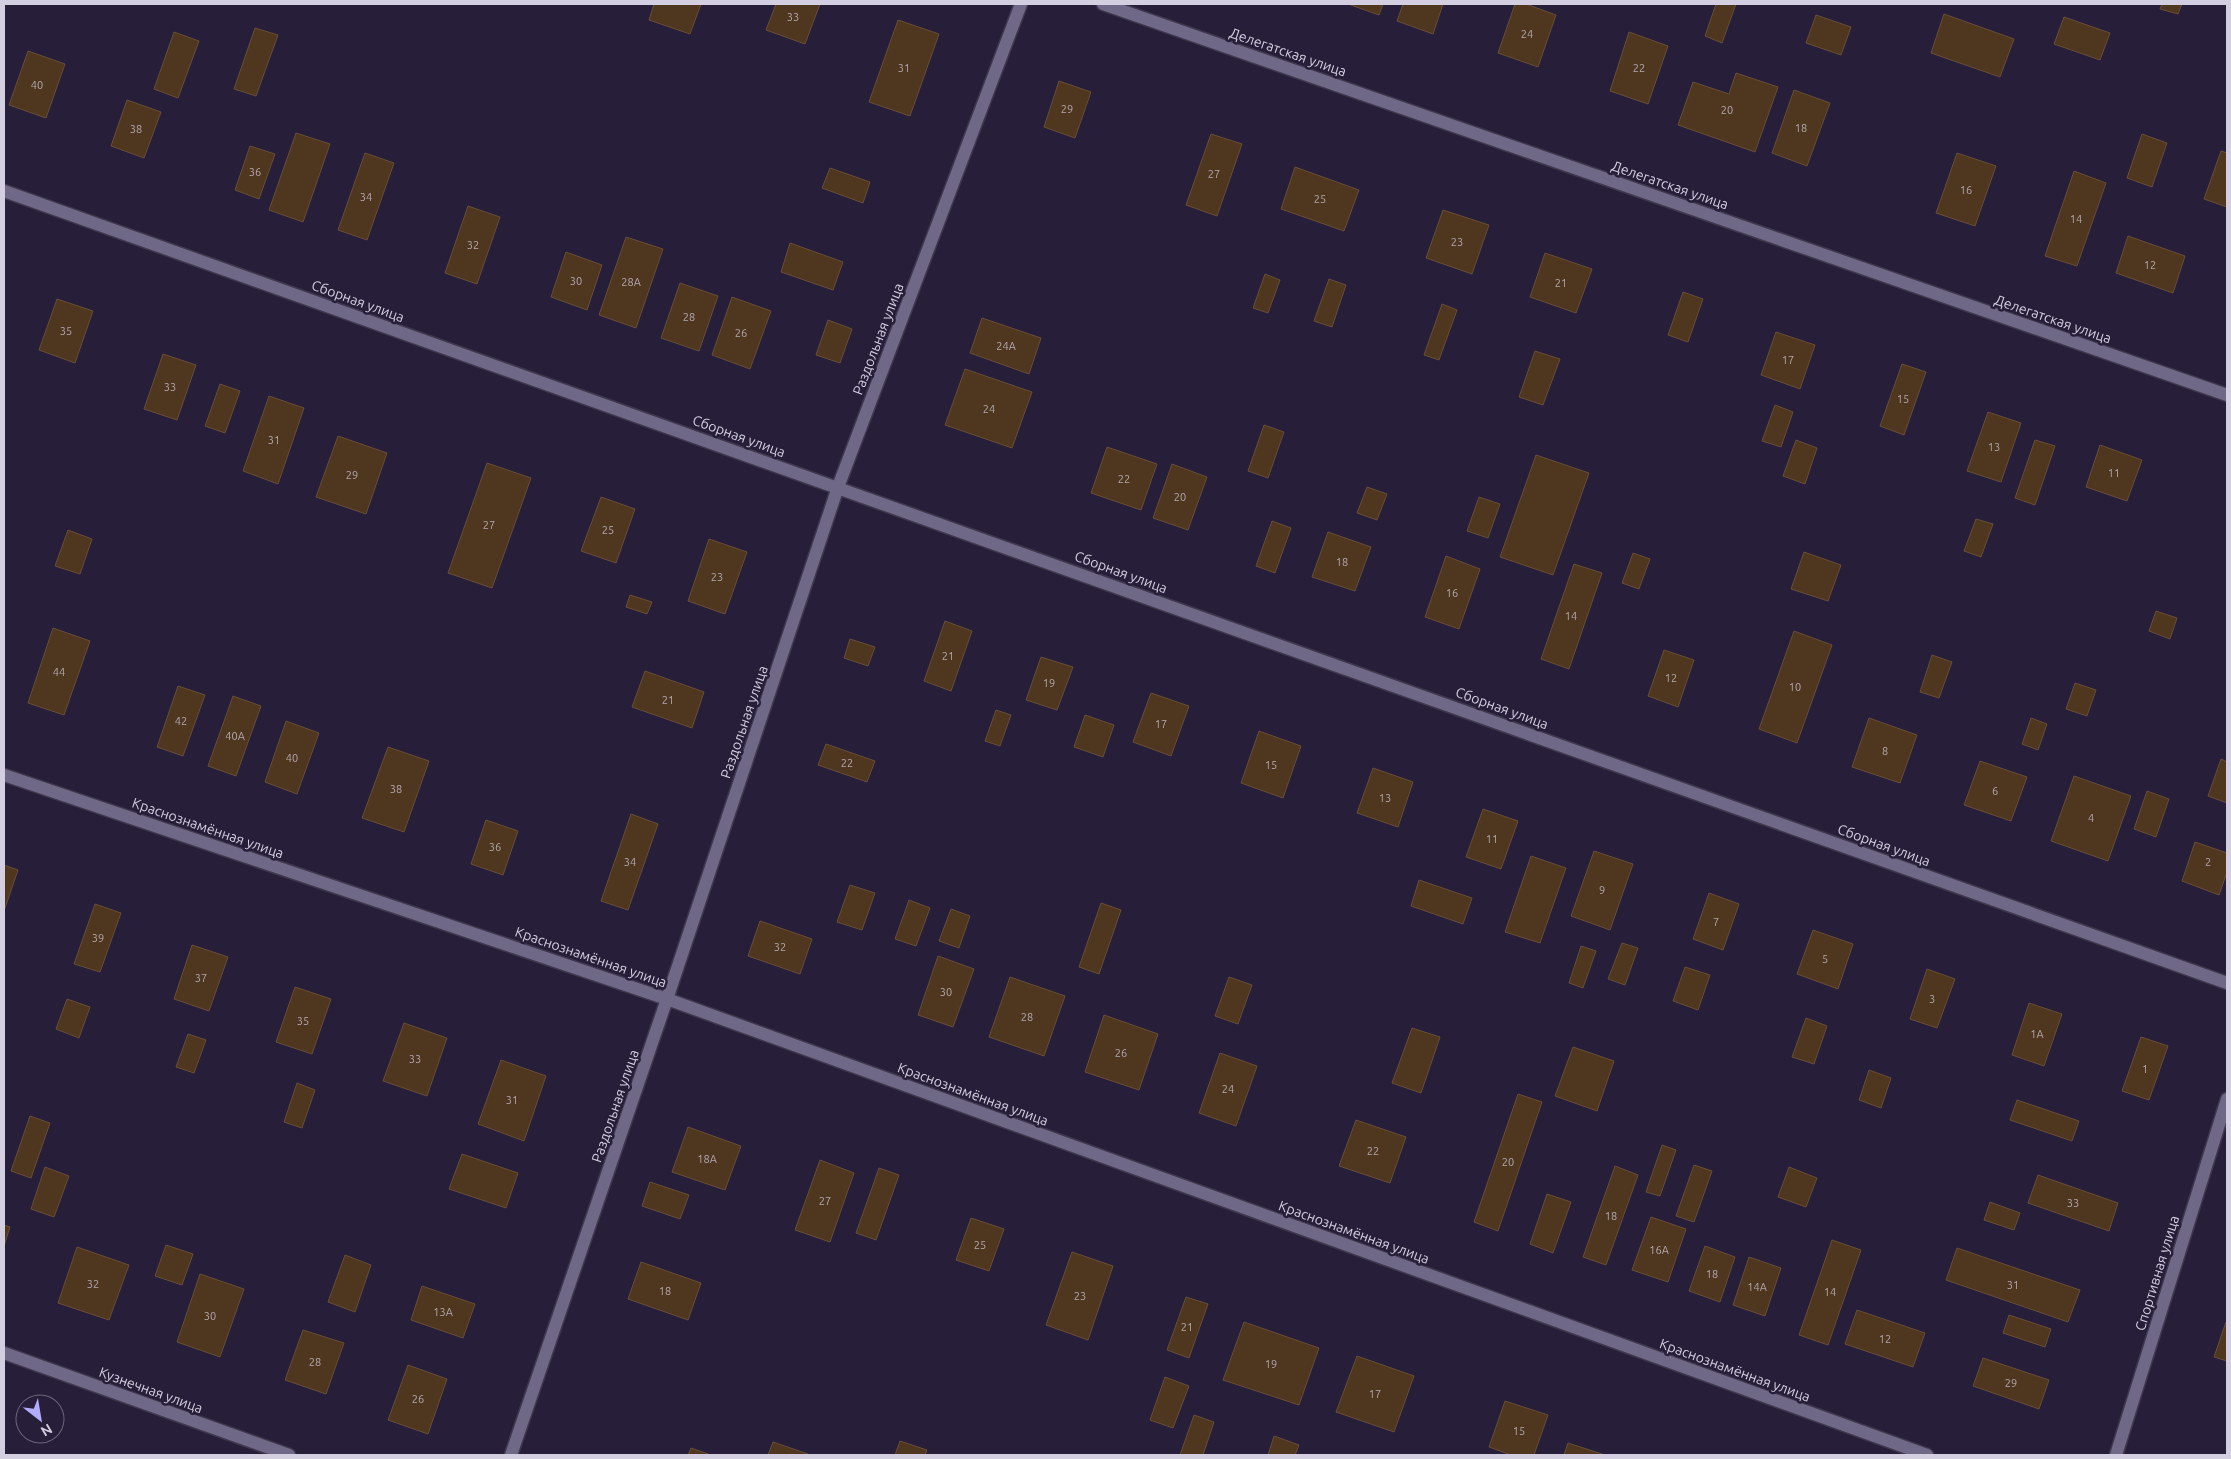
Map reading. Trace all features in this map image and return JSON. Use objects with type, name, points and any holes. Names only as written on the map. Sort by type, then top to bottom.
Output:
[{"type":"street","name":"Раздольная улица","points":[[511,1455],[667,999],[838,487],[1021,4]]},
{"type":"street","name":"Делегатская улица","points":[[1103,4],[2227,395]]},
{"type":"street","name":"Сборная улица","points":[[4,191],[2227,983]]},
{"type":"street","name":"Краснознамённая улица","points":[[4,775],[667,999],[1927,1455]]},
{"type":"street","name":"Спортивная улица","points":[[2116,1455],[2227,1099]]},
{"type":"street","name":"Кузнечная улица","points":[[4,1353],[289,1455]]},
{"type":"building","points":[[654,4],[701,4],[690,34],[649,20]]},
{"type":"building","points":[[776,4],[820,4],[805,44],[766,30]]},
{"type":"building","points":[[1348,4],[1383,4],[1379,15]]},
{"type":"building","points":[[1403,4],[1443,4],[1433,34],[1397,21]]},
{"type":"building","points":[[1515,4],[1526,4],[1556,15],[1538,67],[1498,53]]},
{"type":"building","points":[[1716,4],[1736,4],[1722,43],[1705,36]]},
{"type":"building","points":[[2162,4],[2182,4],[2178,14],[2160,9]]},
{"type":"building","points":[[1944,14],[2014,39],[2000,77],[1931,53]]},
{"type":"building","points":[[1816,15],[1851,27],[1841,55],[1806,43]]},
{"type":"building","points":[[2064,17],[2110,33],[2100,60],[2054,44]]},
{"type":"building","points":[[898,20],[939,34],[910,116],[869,102]]},
{"type":"building","points":[[255,28],[278,35],[256,96],[234,89]]},
{"type":"building","points":[[174,32],[199,41],[178,98],[154,89]]},
{"type":"building","points":[[1629,32],[1668,46],[1648,104],[1610,91]]},
{"type":"building","points":[[28,51],[65,64],[46,118],[9,105]]},
{"type":"building","points":[[1736,73],[1778,87],[1755,152],[1678,125],[1693,82],[1729,94]]},
{"type":"building","points":[[1059,81],[1091,92],[1075,138],[1044,127]]},
{"type":"building","points":[[1794,90],[1830,103],[1807,166],[1772,153]]},
{"type":"building","points":[[127,100],[161,112],[144,158],[111,146]]},
{"type":"building","points":[[296,133],[330,144],[303,222],[269,210]]},
{"type":"building","points":[[1211,134],[1242,144],[1217,216],[1186,205]]},
{"type":"building","points":[[2142,134],[2167,143],[2152,187],[2127,178]]},
{"type":"building","points":[[250,146],[275,154],[259,199],[235,190]]},
{"type":"building","points":[[2221,151],[2227,153],[2227,207],[2204,199]]},
{"type":"building","points":[[365,153],[394,163],[367,240],[338,230]]},
{"type":"building","points":[[1957,153],[1996,166],[1975,226],[1936,213]]},
{"type":"building","points":[[1295,167],[1359,190],[1344,231],[1281,209]]},
{"type":"building","points":[[830,168],[870,182],[863,203],[822,188]]},
{"type":"building","points":[[2074,171],[2106,183],[2077,266],[2045,256]]},
{"type":"building","points":[[468,206],[500,217],[477,284],[445,273]]},
{"type":"building","points":[[1443,210],[1489,225],[1472,274],[1426,258]]},
{"type":"building","points":[[2128,236],[2185,256],[2173,293],[2116,273]]},
{"type":"building","points":[[626,237],[663,249],[636,328],[599,315]]},
{"type":"building","points":[[790,243],[843,262],[833,290],[781,272]]},
{"type":"building","points":[[566,252],[602,265],[587,310],[551,297]]},
{"type":"building","points":[[1545,253],[1592,269],[1576,313],[1530,297]]},
{"type":"building","points":[[1265,274],[1280,280],[1268,313],[1253,308]]},
{"type":"building","points":[[1329,279],[1346,285],[1332,327],[1314,321]]},
{"type":"building","points":[[680,283],[718,296],[699,351],[661,338]]},
{"type":"building","points":[[1683,292],[1703,299],[1688,342],[1668,335]]},
{"type":"building","points":[[732,297],[771,311],[750,369],[712,355]]},
{"type":"building","points":[[57,299],[93,311],[75,363],[39,350]]},
{"type":"building","points":[[1442,304],[1457,310],[1439,360],[1424,355]]},
{"type":"building","points":[[982,318],[1041,338],[1029,374],[970,353]]},
{"type":"building","points":[[828,320],[852,329],[840,363],[816,355]]},
{"type":"building","points":[[1776,332],[1815,345],[1800,389],[1761,375]]},
{"type":"building","points":[[1535,351],[1560,359],[1543,405],[1519,397]]},
{"type":"building","points":[[163,354],[196,365],[177,420],[144,409]]},
{"type":"building","points":[[1902,364],[1926,372],[1904,435],[1880,426]]},
{"type":"building","points":[[965,369],[1032,392],[1012,448],[945,425]]},
{"type":"building","points":[[220,384],[240,391],[225,433],[205,426]]},
{"type":"building","points":[[269,396],[304,408],[278,484],[243,471]]},
{"type":"building","points":[[1775,405],[1793,412],[1781,447],[1762,441]]},
{"type":"building","points":[[1988,412],[2021,423],[2001,482],[1967,471]]},
{"type":"building","points":[[1264,425],[1284,432],[1268,478],[1248,471]]},
{"type":"building","points":[[338,436],[387,453],[366,514],[316,497]]},
{"type":"building","points":[[1796,440],[1817,448],[1805,484],[1783,476]]},
{"type":"building","points":[[2035,440],[2055,446],[2035,505],[2015,498]]},
{"type":"building","points":[[2100,445],[2142,460],[2127,501],[2086,487]]},
{"type":"building","points":[[1107,447],[1157,464],[1141,510],[1091,493]]},
{"type":"building","points":[[1536,455],[1589,473],[1553,575],[1500,557]]},
{"type":"building","points":[[487,463],[531,478],[492,588],[448,573]]},
{"type":"building","points":[[1172,464],[1207,477],[1188,530],[1153,518]]},
{"type":"building","points":[[1367,487],[1387,494],[1377,520],[1357,513]]},
{"type":"building","points":[[601,497],[635,509],[616,563],[581,551]]},
{"type":"building","points":[[1479,497],[1500,504],[1488,538],[1467,531]]},
{"type":"building","points":[[1976,519],[1993,524],[1981,557],[1964,551]]},
{"type":"building","points":[[1272,521],[1291,528],[1275,573],[1256,566]]},
{"type":"building","points":[[68,530],[92,539],[80,574],[55,566]]},
{"type":"building","points":[[1328,532],[1371,547],[1355,591],[1312,577]]},
{"type":"building","points":[[709,539],[747,552],[725,614],[688,601]]},
{"type":"building","points":[[1804,552],[1841,565],[1828,601],[1791,589]]},
{"type":"building","points":[[1633,553],[1650,559],[1639,589],[1622,583]]},
{"type":"building","points":[[1446,556],[1480,569],[1459,629],[1425,617]]},
{"type":"building","points":[[1574,564],[1602,573],[1569,669],[1541,659]]},
{"type":"building","points":[[630,595],[652,602],[647,614],[626,607]]},
{"type":"building","points":[[2156,611],[2177,618],[2170,639],[2149,631]]},
{"type":"building","points":[[945,621],[972,631],[951,691],[924,681]]},
{"type":"building","points":[[53,628],[90,641],[64,715],[28,703]]},
{"type":"building","points":[[1794,631],[1832,645],[1797,743],[1759,729]]},
{"type":"building","points":[[850,639],[875,647],[868,666],[844,658]]},
{"type":"building","points":[[1664,650],[1694,660],[1678,707],[1648,696]]},
{"type":"building","points":[[1932,655],[1952,662],[1939,698],[1920,692]]},
{"type":"building","points":[[1041,657],[1073,667],[1057,710],[1026,700]]},
{"type":"building","points":[[645,671],[704,692],[692,728],[632,707]]},
{"type":"building","points":[[2075,683],[2096,690],[2087,716],[2066,709]]},
{"type":"building","points":[[178,686],[205,695],[183,756],[157,747]]},
{"type":"building","points":[[1151,693],[1189,706],[1171,756],[1133,742]]},
{"type":"building","points":[[233,696],[261,706],[236,776],[208,766]]},
{"type":"building","points":[[996,710],[1011,715],[1000,746],[985,741]]},
{"type":"building","points":[[1085,715],[1114,725],[1103,757],[1074,747]]},
{"type":"building","points":[[1869,718],[1917,735],[1900,783],[1852,767]]},
{"type":"building","points":[[2031,718],[2047,724],[2038,750],[2022,744]]},
{"type":"building","points":[[286,721],[319,733],[297,794],[265,782]]},
{"type":"building","points":[[1259,731],[1301,746],[1283,798],[1241,783]]},
{"type":"building","points":[[826,744],[875,761],[867,782],[818,765]]},
{"type":"building","points":[[388,747],[429,761],[404,832],[362,818]]},
{"type":"building","points":[[2221,759],[2227,762],[2227,803],[2208,796]]},
{"type":"building","points":[[1980,761],[2027,777],[2011,821],[1964,805]]},
{"type":"building","points":[[1373,768],[1413,782],[1398,827],[1357,813]]},
{"type":"building","points":[[2074,776],[2131,796],[2108,861],[2051,841]]},
{"type":"building","points":[[2147,791],[2169,799],[2156,837],[2134,829]]},
{"type":"building","points":[[1483,809],[1518,821],[1501,869],[1466,857]]},
{"type":"building","points":[[631,814],[658,824],[628,910],[601,901]]},
{"type":"building","points":[[486,820],[518,831],[503,875],[471,864]]},
{"type":"building","points":[[2195,842],[2227,853],[2227,872],[2219,895],[2182,881]]},
{"type":"building","points":[[1594,851],[1633,864],[1610,930],[1571,916]]},
{"type":"building","points":[[1531,856],[1566,868],[1540,943],[1505,932]]},
{"type":"building","points":[[4,865],[18,870],[4,911]]},
{"type":"building","points":[[1419,880],[1472,898],[1463,924],[1411,906]]},
{"type":"building","points":[[850,885],[875,893],[862,930],[837,922]]},
{"type":"building","points":[[1709,893],[1739,904],[1723,950],[1693,939]]},
{"type":"building","points":[[909,900],[930,908],[916,946],[895,939]]},
{"type":"building","points":[[1101,903],[1121,910],[1099,974],[1079,967]]},
{"type":"building","points":[[95,904],[121,913],[100,972],[74,964]]},
{"type":"building","points":[[951,909],[970,916],[959,948],[939,941]]},
{"type":"building","points":[[760,921],[812,939],[800,974],[748,956]]},
{"type":"building","points":[[1813,930],[1853,944],[1838,989],[1797,974]]},
{"type":"building","points":[[1622,943],[1638,948],[1625,985],[1608,979]]},
{"type":"building","points":[[192,945],[228,957],[209,1011],[174,999]]},
{"type":"building","points":[[1581,946],[1596,951],[1583,988],[1569,983]]},
{"type":"building","points":[[938,956],[974,969],[953,1027],[918,1015]]},
{"type":"building","points":[[1685,967],[1710,975],[1698,1010],[1673,1001]]},
{"type":"building","points":[[1927,969],[1955,979],[1937,1028],[1910,1019]]},
{"type":"building","points":[[1010,977],[1065,996],[1044,1056],[989,1037]]},
{"type":"building","points":[[1229,977],[1252,985],[1238,1024],[1215,1016]]},
{"type":"building","points":[[295,987],[331,999],[312,1054],[276,1042]]},
{"type":"building","points":[[67,999],[90,1007],[79,1038],[56,1029]]},
{"type":"building","points":[[2029,1003],[2062,1014],[2044,1066],[2012,1055]]},
{"type":"building","points":[[1104,1015],[1158,1034],[1139,1090],[1085,1072]]},
{"type":"building","points":[[1806,1018],[1827,1026],[1814,1064],[1792,1057]]},
{"type":"building","points":[[404,1023],[447,1038],[427,1096],[383,1081]]},
{"type":"building","points":[[1412,1028],[1440,1037],[1421,1093],[1392,1083]]},
{"type":"building","points":[[188,1034],[206,1040],[194,1073],[176,1067]]},
{"type":"building","points":[[2141,1037],[2168,1046],[2149,1100],[2122,1091]]},
{"type":"building","points":[[1573,1047],[1614,1061],[1597,1111],[1555,1096]]},
{"type":"building","points":[[1220,1053],[1257,1066],[1236,1126],[1199,1113]]},
{"type":"building","points":[[501,1060],[546,1076],[524,1141],[478,1124]]},
{"type":"building","points":[[1869,1070],[1891,1078],[1881,1108],[1859,1100]]},
{"type":"building","points":[[297,1083],[315,1090],[302,1128],[284,1122]]},
{"type":"building","points":[[1518,1094],[1542,1102],[1498,1231],[1474,1222]]},
{"type":"building","points":[[2017,1100],[2079,1121],[2072,1141],[2010,1120]]},
{"type":"building","points":[[30,1116],[50,1123],[31,1178],[11,1171]]},
{"type":"building","points":[[1356,1120],[1406,1137],[1390,1183],[1339,1166]]},
{"type":"building","points":[[688,1127],[741,1146],[725,1190],[672,1172]]},
{"type":"building","points":[[1662,1145],[1676,1150],[1660,1196],[1646,1192]]},
{"type":"building","points":[[462,1154],[518,1173],[506,1208],[449,1189]]},
{"type":"building","points":[[820,1160],[854,1173],[830,1242],[795,1230]]},
{"type":"building","points":[[1694,1165],[1712,1171],[1694,1222],[1676,1216]]},
{"type":"building","points":[[1615,1166],[1638,1175],[1606,1265],[1583,1257]]},
{"type":"building","points":[[45,1167],[69,1176],[54,1217],[31,1209]]},
{"type":"building","points":[[1789,1167],[1817,1178],[1806,1207],[1778,1197]]},
{"type":"building","points":[[879,1168],[899,1175],[876,1240],[856,1233]]},
{"type":"building","points":[[2038,1175],[2118,1203],[2109,1231],[2028,1203]]},
{"type":"building","points":[[650,1182],[689,1195],[680,1219],[642,1206]]},
{"type":"building","points":[[1547,1194],[1571,1202],[1553,1253],[1530,1244]]},
{"type":"building","points":[[1990,1202],[2020,1213],[2014,1230],[1984,1220]]},
{"type":"building","points":[[1651,1217],[1686,1229],[1668,1282],[1632,1270]]},
{"type":"building","points":[[971,1218],[1004,1229],[989,1271],[956,1260]]},
{"type":"building","points":[[4,1225],[10,1227],[4,1246]]},
{"type":"building","points":[[1832,1240],[1861,1250],[1828,1345],[1799,1335]]},
{"type":"building","points":[[166,1245],[193,1254],[182,1285],[155,1276]]},
{"type":"building","points":[[1705,1246],[1735,1257],[1720,1302],[1689,1291]]},
{"type":"building","points":[[77,1247],[129,1265],[109,1320],[58,1303]]},
{"type":"building","points":[[1957,1248],[2080,1290],[2068,1322],[1946,1280]]},
{"type":"building","points":[[1072,1252],[1113,1266],[1088,1340],[1046,1325]]},
{"type":"building","points":[[345,1255],[371,1265],[355,1312],[328,1302]]},
{"type":"building","points":[[1749,1257],[1781,1268],[1765,1316],[1733,1305]]},
{"type":"building","points":[[641,1262],[701,1283],[688,1320],[628,1299]]},
{"type":"building","points":[[200,1274],[244,1289],[220,1357],[177,1342]]},
{"type":"building","points":[[422,1286],[475,1304],[463,1338],[411,1320]]},
{"type":"building","points":[[1186,1297],[1208,1304],[1189,1358],[1167,1350]]},
{"type":"building","points":[[1857,1310],[1925,1333],[1913,1367],[1845,1344]]},
{"type":"building","points":[[2009,1315],[2051,1329],[2045,1347],[2003,1333]]},
{"type":"building","points":[[1244,1322],[1319,1348],[1299,1405],[1223,1380]]},
{"type":"building","points":[[2227,1323],[2227,1361],[2214,1357]]},
{"type":"building","points":[[303,1330],[344,1343],[326,1394],[285,1380]]},
{"type":"building","points":[[1357,1356],[1414,1376],[1394,1432],[1336,1412]]},
{"type":"building","points":[[1983,1358],[2049,1380],[2039,1409],[1973,1386]]},
{"type":"building","points":[[408,1365],[447,1379],[428,1434],[388,1420]]},
{"type":"building","points":[[1165,1377],[1189,1386],[1173,1428],[1150,1420]]},
{"type":"building","points":[[1505,1401],[1548,1415],[1534,1455],[1511,1455],[1489,1447]]},
{"type":"building","points":[[1194,1415],[1214,1422],[1203,1455],[1180,1455]]},
{"type":"building","points":[[1274,1436],[1299,1445],[1295,1455],[1268,1455]]},
{"type":"building","points":[[900,1441],[927,1450],[925,1455],[895,1455]]},
{"type":"building","points":[[773,1442],[808,1454],[808,1455],[768,1455]]},
{"type":"building","points":[[1568,1443],[1605,1455],[1564,1455]]},
{"type":"building","points":[[691,1448],[711,1455],[688,1455]]}]
